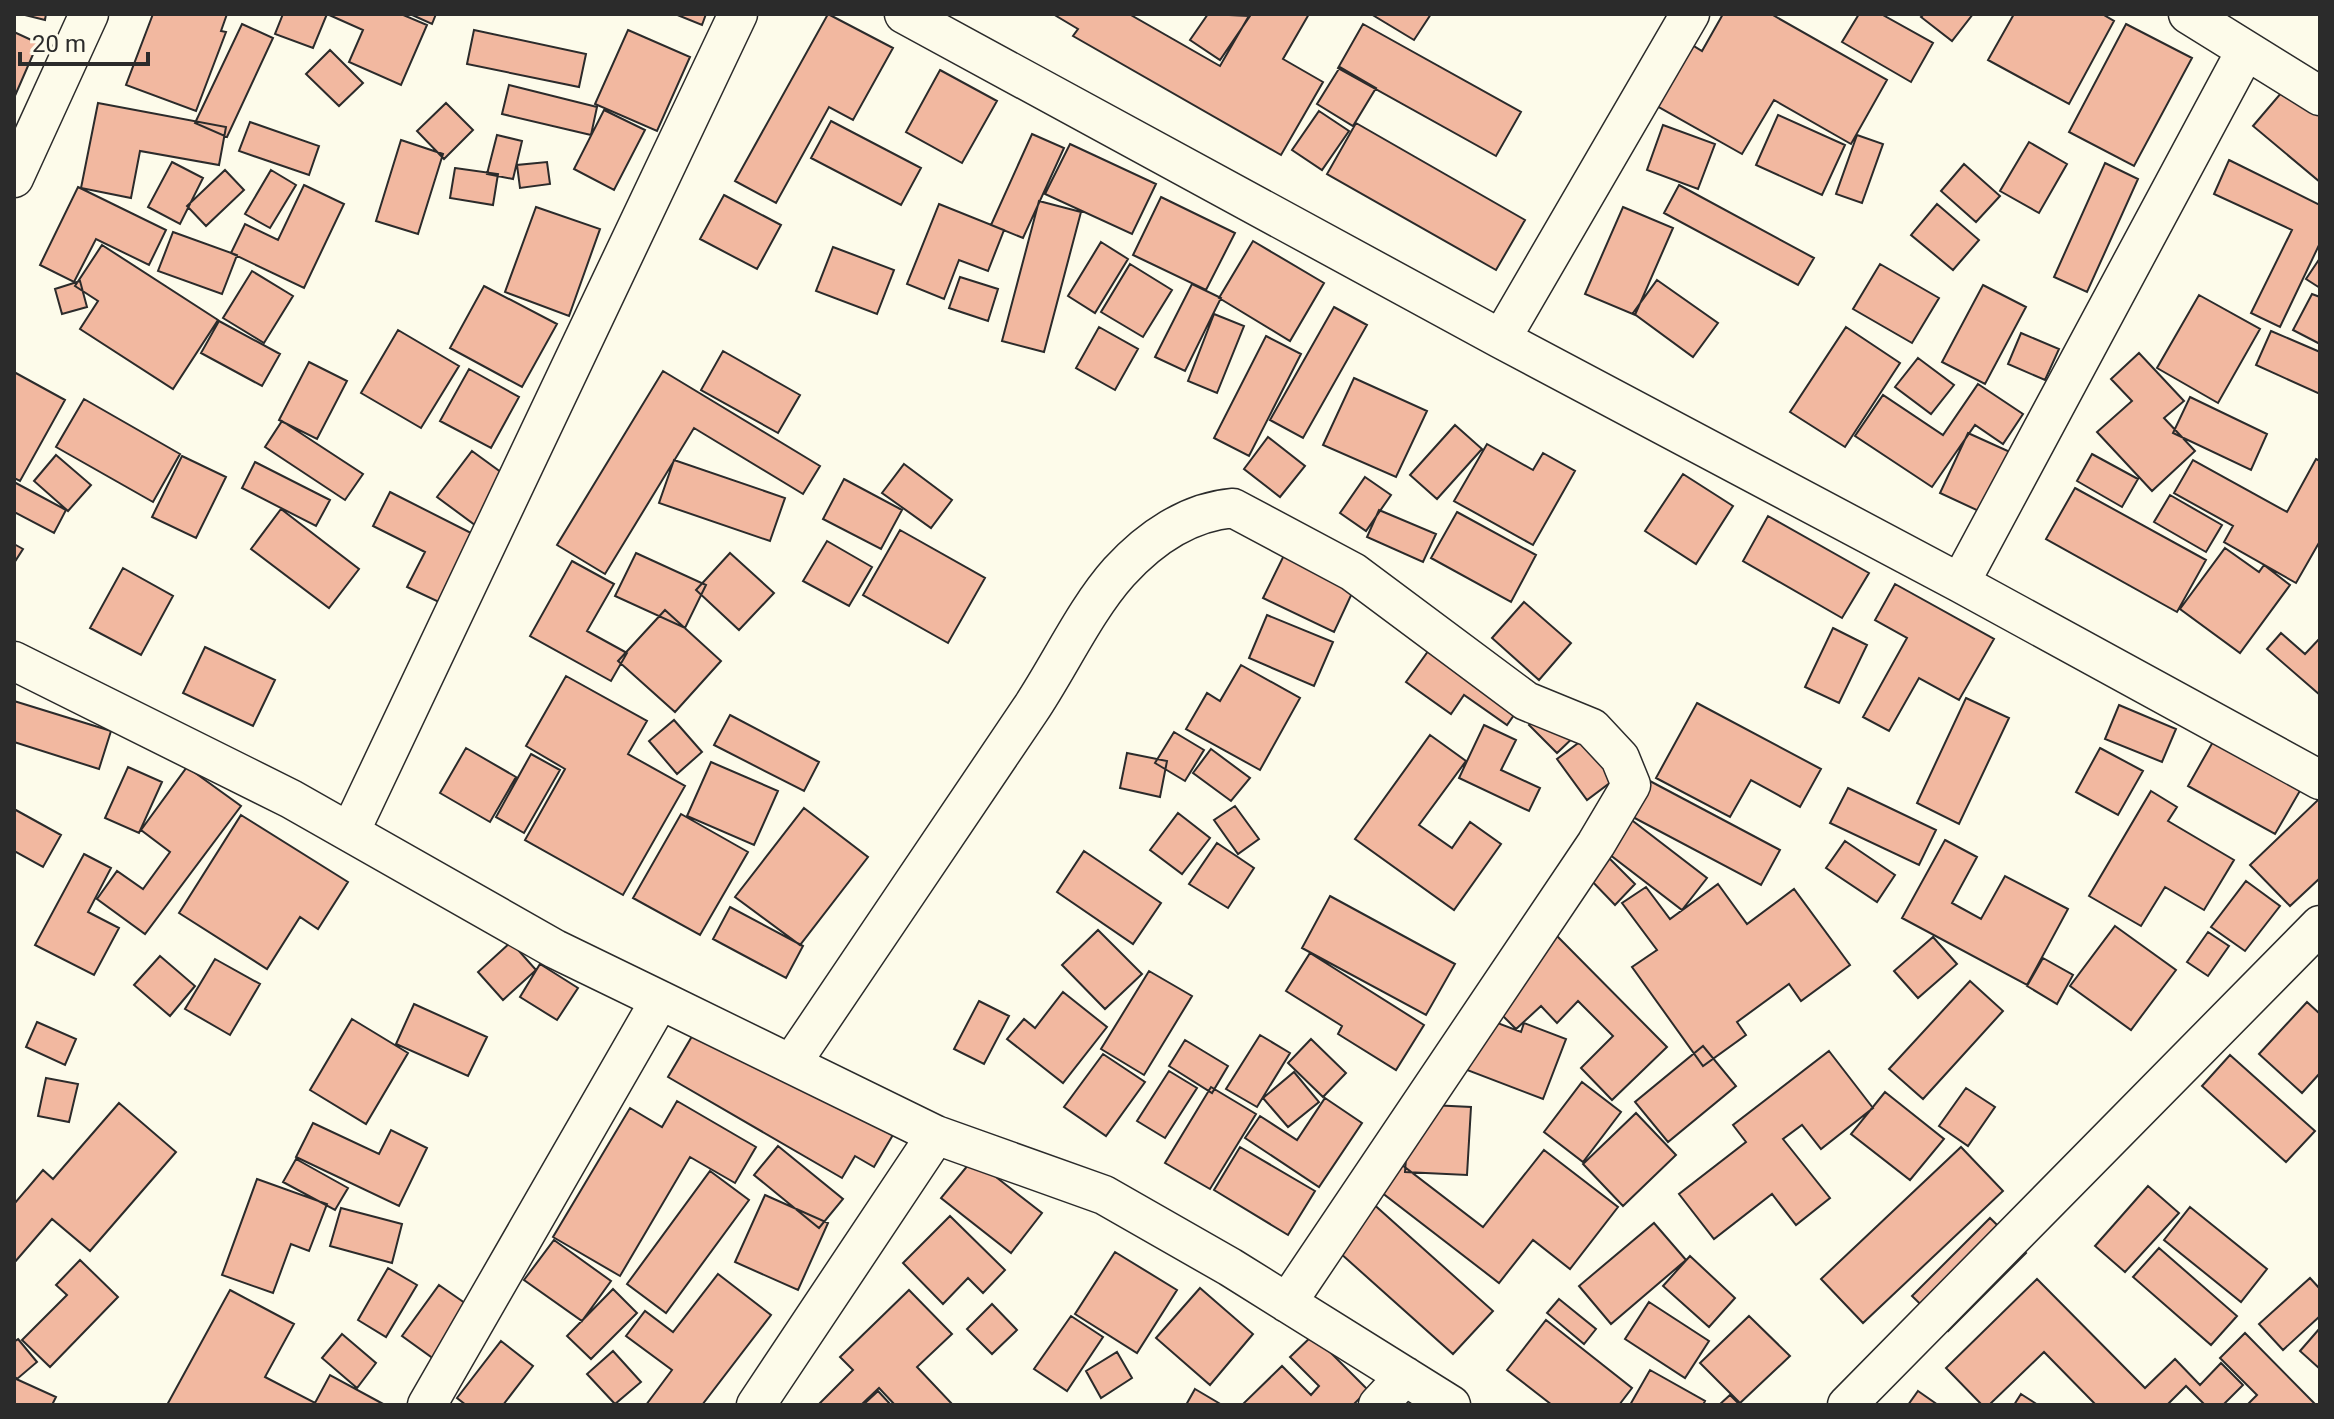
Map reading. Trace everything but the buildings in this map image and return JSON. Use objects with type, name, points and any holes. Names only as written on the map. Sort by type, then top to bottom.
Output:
[{"type":"street","points":[[14,178],[89,14]]},
{"type":"street","points":[[350,832],[738,14]]},
{"type":"street","points":[[904,14],[2320,780]]},
{"type":"street","points":[[1501,339],[1690,14]]},
{"type":"street","points":[[2188,14],[2320,96]]},
{"type":"street","points":[[1960,583],[2246,50]]},
{"type":"street","points":[[791,1064],[1054,675],[1103,592],[1139,553],[1172,528],[1210,510],[1233,508],[1353,572],[1526,701],[1592,728],[1620,758],[1631,785],[1596,844],[1287,1303]]},
{"type":"street","points":[[14,661],[291,799],[555,949],[936,1135],[1104,1195],[1451,1405]]},
{"type":"street","points":[[1847,1405],[2320,925]]},
{"type":"street","points":[[427,1405],[660,1000]]},
{"type":"street","points":[[756,1405],[936,1135]]},
{"type":"street","points":[[1378,1405],[1405,1376]]}]
